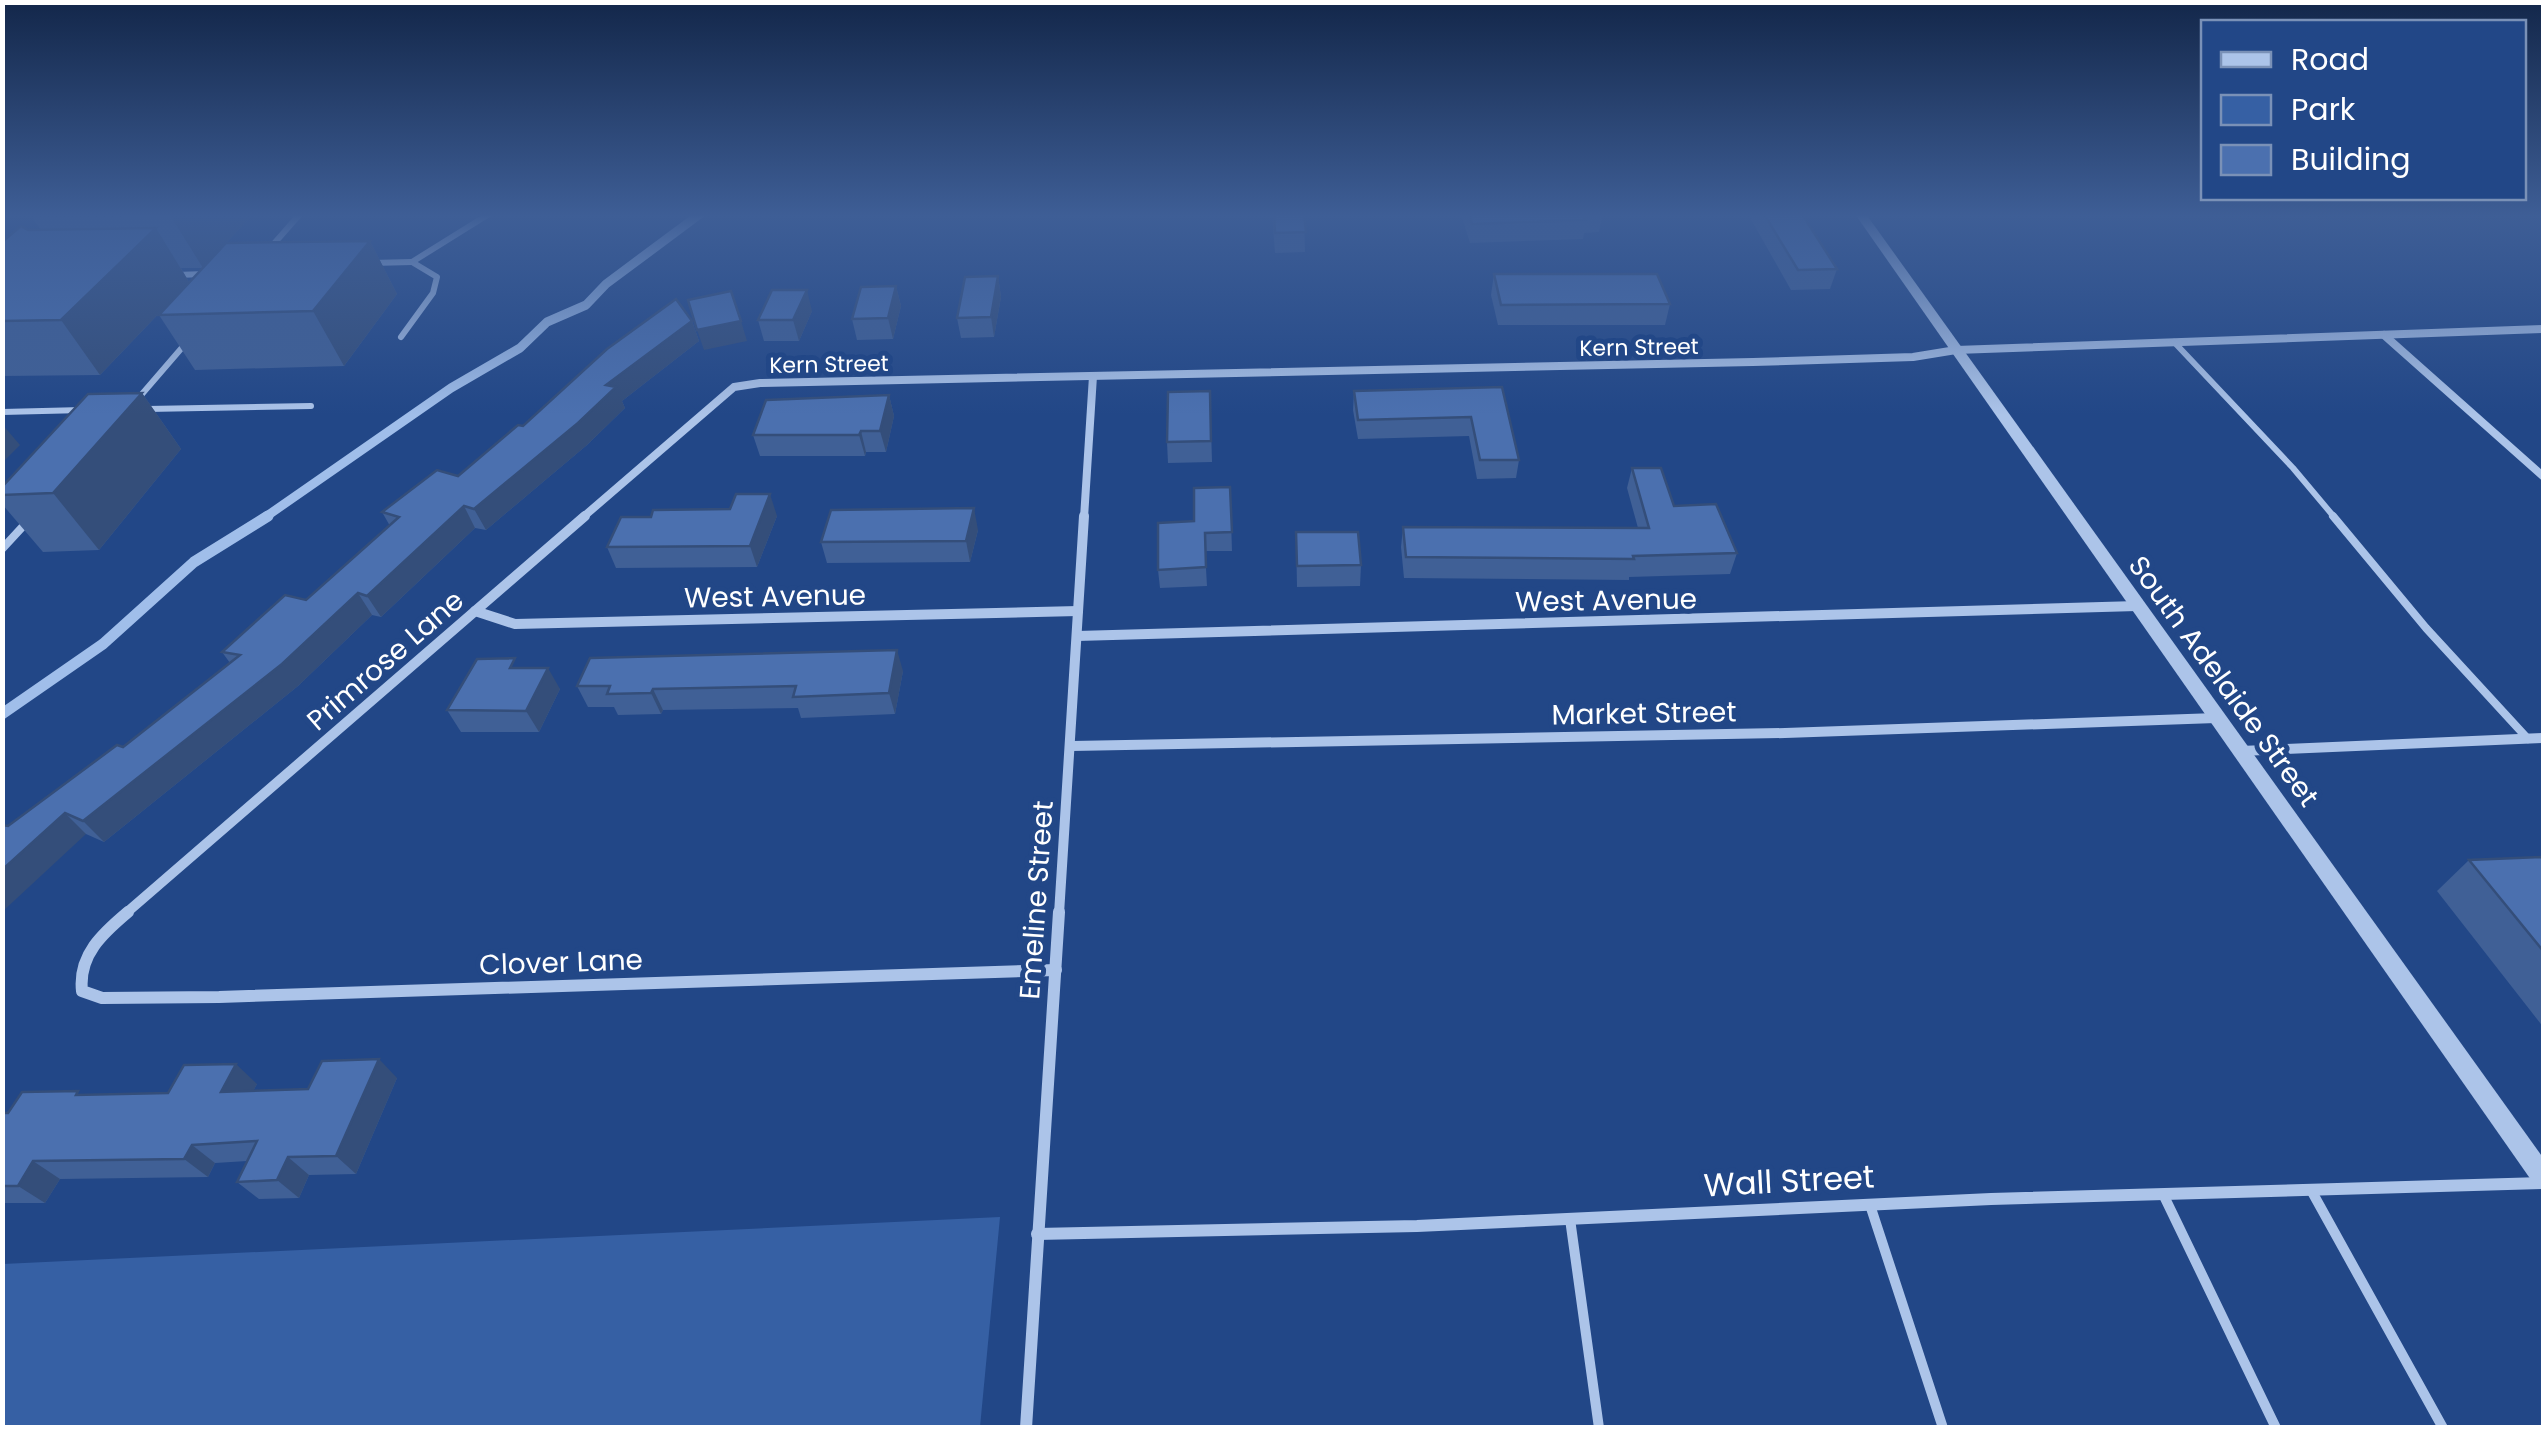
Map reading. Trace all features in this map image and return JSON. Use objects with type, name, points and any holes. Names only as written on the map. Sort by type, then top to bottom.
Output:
[{"type":"street","name":"South Adelaide Street","points":[[1907,281],[2544,1181]]},
{"type":"street","name":"Kern Street","points":[[734,387],[760,383],[1913,357],[1956,350],[2544,329]]},
{"type":"street","points":[[2384,334],[2544,477]]},
{"type":"street","name":"Emeline Street","points":[[1026,1428],[1093,376]]},
{"type":"street","name":"Primrose Lane","points":[[79,977],[92,946],[116,922],[734,387]]},
{"type":"street","name":"West Avenue","points":[[1077,636],[2137,606]]},
{"type":"street","name":"West Avenue","points":[[476,611],[514,624],[1078,612]]},
{"type":"street","name":"Market Street","points":[[1072,746],[1785,734],[2216,718]]},
{"type":"street","points":[[2242,751],[2544,738]]},
{"type":"street","name":"Clover Lane","points":[[79,977],[82,991],[102,998],[1056,970]]},
{"type":"street","name":"Wall Street","points":[[1037,1234],[1570,1219],[2544,1181]]},
{"type":"lane","points":[[401,336],[432,292],[435,281]]},
{"type":"lane","points":[[194,334],[129,409],[311,406]]},
{"type":"lane","points":[[2174,342],[2293,468],[2426,628],[2528,739]]},
{"type":"lane","points":[[2,412],[93,410]]},
{"type":"lane","points":[[2,549],[28,521]]},
{"type":"lane","points":[[2311,1190],[2444,1428]]},
{"type":"lane","points":[[2163,1194],[2276,1428]]},
{"type":"lane","points":[[1870,1205],[1943,1428]]},
{"type":"lane","points":[[1570,1219],[1598,1428]]},
{"type":"green space","points":[[1000,1217],[980,1427],[3,1427],[3,1264]]},
{"type":"building","points":[[2,281],[102,281],[61,320],[2,321]]},
{"type":"building","points":[[191,281],[338,281],[313,311],[159,315]]},
{"type":"building","points":[[964,281],[997,281],[991,317],[957,318]]},
{"type":"building","points":[[1496,281],[1660,281],[1670,304],[1501,305]]},
{"type":"building","points":[[896,286],[888,318],[852,319],[861,287]]},
{"type":"building","points":[[772,290],[807,290],[793,320],[758,320]]},
{"type":"building","points":[[731,291],[741,321],[697,330],[688,300]]},
{"type":"building","points":[[676,299],[692,321],[606,385],[616,387],[578,423],[474,509],[464,506],[367,596],[358,593],[282,664],[83,821],[65,813],[2,870],[2,825],[8,826],[117,745],[123,747],[240,655],[222,652],[285,595],[306,600],[399,517],[382,512],[437,470],[458,476],[518,425],[523,426],[607,349]]},
{"type":"building","points":[[1502,387],[1519,460],[1480,460],[1471,417],[1358,420],[1354,391]]},
{"type":"building","points":[[1210,391],[1211,441],[1167,442],[1168,392]]},
{"type":"building","points":[[142,393],[53,493],[2,495],[2,487],[88,394]]},
{"type":"building","points":[[889,395],[880,431],[861,431],[859,435],[753,435],[766,400]]},
{"type":"building","points":[[1632,468],[1661,468],[1674,506],[1716,504],[1737,553],[1633,556],[1634,559],[1406,557],[1403,527],[1649,528]]},
{"type":"building","points":[[1230,487],[1232,532],[1205,533],[1206,567],[1158,570],[1158,523],[1194,521],[1194,488]]},
{"type":"building","points":[[736,494],[770,494],[750,546],[607,547],[621,517],[651,517],[653,510],[730,509]]},
{"type":"building","points":[[974,508],[966,541],[821,542],[831,510]]},
{"type":"building","points":[[1296,532],[1358,532],[1361,565],[1297,566]]},
{"type":"building","points":[[897,650],[889,693],[793,697],[796,686],[653,689],[651,693],[607,694],[610,686],[577,686],[590,658]]},
{"type":"building","points":[[515,658],[510,668],[548,668],[526,711],[447,710],[477,659]]},
{"type":"building","points":[[2469,860],[2544,860],[2544,952]]},
{"type":"building","points":[[379,1059],[336,1156],[288,1157],[277,1180],[237,1182],[257,1141],[192,1145],[184,1159],[33,1161],[18,1186],[2,1186],[2,1113],[8,1113],[22,1092],[168,1093],[184,1065],[236,1064],[221,1092],[308,1089],[322,1061]]},
{"type":"waterway","points":[[264,518],[451,388],[520,348],[547,322],[586,305],[610,281]]},
{"type":"waterway","points":[[2,714],[103,644],[194,562],[268,516]]}]
